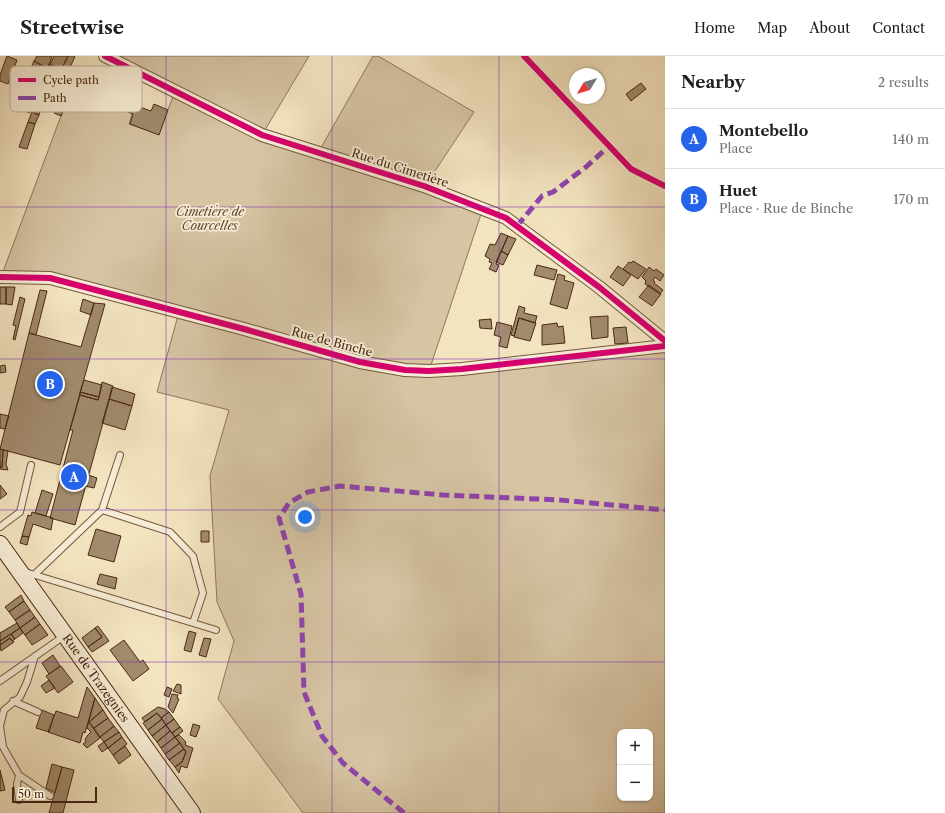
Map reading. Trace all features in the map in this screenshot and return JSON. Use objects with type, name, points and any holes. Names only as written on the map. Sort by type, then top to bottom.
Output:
[{"type":"main road","name":"Rue de Trazegnies","points":[[0,544],[27,573],[65,635],[192,813]]},
{"type":"street","name":"Rue du Cimetière","points":[[105,56],[125,66]]},
{"type":"street","name":"Rue du Cimetière","points":[[142,75],[262,135],[424,186],[506,218],[599,287],[665,341]]},
{"type":"street","name":"Rue de Binche","points":[[0,277],[50,278],[244,328],[360,362],[405,370],[429,371],[462,369],[665,346]]},
{"type":"lane","points":[[27,573],[102,510],[120,455]]},
{"type":"lane","points":[[0,527],[20,512],[31,465]]},
{"type":"lane","points":[[102,510],[170,532],[193,556],[203,593],[194,624]]},
{"type":"lane","points":[[27,573],[216,630]]},
{"type":"lane","points":[[0,681],[65,635]]},
{"type":"lane","points":[[35,656],[27,682],[20,697],[4,710],[0,726],[3,747],[18,775],[50,796]]},
{"type":"lane","points":[[14,701],[38,712]]},
{"type":"lane","points":[[18,775],[17,784],[19,800]]},
{"type":"green space","name":"Cimetière de Courcelles","points":[[105,56],[309,56],[262,135],[318,153],[373,56],[378,56],[474,112],[425,186],[483,208],[429,371],[665,346],[665,813],[303,813],[218,699],[234,641],[217,602],[210,476],[229,410],[157,392],[179,312],[50,278],[1,277],[62,112],[133,112],[129,124],[158,134],[175,92],[142,75],[142,66],[124,66]]},
{"type":"building","points":[[7,56],[17,60],[15,66],[10,66],[10,79],[8,84],[0,81],[0,75]]},
{"type":"building","points":[[37,56],[52,56],[49,66],[43,66],[34,61]]},
{"type":"building","points":[[54,56],[68,56],[63,66],[50,65]]},
{"type":"building","points":[[68,56],[75,56],[71,66],[63,66]]},
{"type":"building","points":[[34,61],[43,66],[32,66]]},
{"type":"building","points":[[641,83],[646,89],[631,101],[626,94]]},
{"type":"building","points":[[154,104],[168,110],[159,135],[130,124],[133,114],[128,112],[142,112],[142,108],[151,111]]},
{"type":"building","points":[[32,112],[40,112],[39,115]]},
{"type":"building","points":[[32,112],[39,115],[35,124],[28,122]]},
{"type":"building","points":[[54,112],[62,112],[61,116]]},
{"type":"building","points":[[28,122],[35,124],[27,149],[19,147]]},
{"type":"building","points":[[501,233],[508,236],[496,264],[499,265],[496,272],[489,269],[492,263],[489,262],[490,259],[485,256],[490,244],[495,245]]},
{"type":"building","points":[[508,236],[516,239],[508,255],[501,251]]},
{"type":"building","points":[[501,251],[508,255],[503,265],[496,262]]},
{"type":"building","points":[[633,261],[646,269],[638,279],[623,269],[629,262],[631,263]]},
{"type":"building","points":[[537,265],[557,270],[554,280],[534,275]]},
{"type":"building","points":[[618,266],[631,275],[623,286],[610,277]]},
{"type":"building","points":[[649,267],[654,271],[656,269],[664,275],[660,281],[655,277],[653,280],[655,282],[654,283],[663,290],[660,294],[645,284],[646,281],[642,277]]},
{"type":"building","points":[[558,274],[565,276],[564,280],[574,283],[567,309],[550,304]]},
{"type":"building","points":[[649,285],[661,294],[652,306],[639,297]]},
{"type":"building","points":[[0,287],[6,287],[6,304],[0,304]]},
{"type":"building","points":[[6,287],[15,287],[12,305],[6,304]]},
{"type":"building","points":[[40,290],[47,291],[36,335],[29,333]]},
{"type":"building","points":[[20,297],[25,299],[15,340],[13,339],[16,326],[13,325]]},
{"type":"building","points":[[83,299],[94,303],[91,315],[80,311]]},
{"type":"building","points":[[94,303],[105,304],[60,465],[0,449],[29,333],[81,347]]},
{"type":"building","points":[[519,306],[525,308],[524,313],[537,316],[535,323],[519,318],[514,336],[511,335]]},
{"type":"building","points":[[608,316],[608,337],[592,339],[590,317]]},
{"type":"building","points":[[519,318],[536,323],[530,341],[514,337]]},
{"type":"building","points":[[491,319],[492,329],[480,328],[479,320]]},
{"type":"building","points":[[497,322],[512,326],[507,348],[499,346],[501,337],[494,335]]},
{"type":"building","points":[[557,323],[558,327],[563,326],[565,343],[542,345],[542,325]]},
{"type":"building","points":[[626,327],[628,343],[615,344],[613,328]]},
{"type":"building","points":[[5,365],[6,372],[0,373],[0,366]]},
{"type":"building","points":[[84,380],[102,385],[99,397],[80,392]]},
{"type":"building","points":[[102,382],[113,386],[75,525],[50,518],[73,430],[70,430],[80,395],[98,400]]},
{"type":"building","points":[[112,387],[135,394],[132,406],[109,399]]},
{"type":"building","points":[[80,392],[99,397],[98,400],[80,395]]},
{"type":"building","points":[[109,399],[132,406],[125,430],[102,423]]},
{"type":"building","points":[[0,414],[9,416],[5,429],[0,428]]},
{"type":"building","points":[[0,449],[3,450],[2,467],[0,467]]},
{"type":"building","points":[[3,450],[8,451],[6,464],[8,470],[0,469],[0,467],[2,467]]},
{"type":"building","points":[[88,475],[97,478],[94,488],[85,486]]},
{"type":"building","points":[[0,485],[7,494],[0,499]]},
{"type":"building","points":[[42,490],[53,494],[46,516],[35,513]]},
{"type":"building","points":[[32,512],[53,518],[51,530],[33,524],[29,537],[22,536],[28,515],[31,516]]},
{"type":"building","points":[[96,529],[121,536],[114,562],[88,555]]},
{"type":"building","points":[[201,531],[209,531],[209,542],[201,542]]},
{"type":"building","points":[[22,536],[29,537],[27,545],[20,543]]},
{"type":"building","points":[[100,574],[117,578],[115,589],[97,584]]},
{"type":"building","points":[[21,595],[24,601],[9,612],[5,607]]},
{"type":"building","points":[[24,601],[30,610],[15,620],[9,612]]},
{"type":"building","points":[[30,610],[35,617],[20,628],[15,620]]},
{"type":"building","points":[[35,617],[40,624],[25,635],[20,628]]},
{"type":"building","points":[[17,623],[20,628],[0,641],[0,633]]},
{"type":"building","points":[[40,624],[48,635],[32,645],[25,635]]},
{"type":"building","points":[[98,626],[109,641],[92,652],[88,647],[102,637],[95,628]]},
{"type":"building","points":[[20,628],[23,633],[15,639],[11,634]]},
{"type":"building","points":[[95,628],[102,637],[88,647],[82,638]]},
{"type":"building","points":[[189,631],[196,633],[191,652],[184,650]]},
{"type":"building","points":[[11,634],[15,639],[12,641],[10,638],[0,645],[0,641]]},
{"type":"building","points":[[10,638],[14,642],[1,651],[0,645]]},
{"type":"building","points":[[204,638],[211,639],[206,657],[199,655]]},
{"type":"building","points":[[124,640],[140,662],[143,660],[149,669],[133,681],[110,650]]},
{"type":"building","points":[[53,655],[60,666],[49,674],[42,663]]},
{"type":"building","points":[[61,666],[73,682],[58,693],[46,676]]},
{"type":"building","points":[[49,680],[55,688],[46,693],[41,686]]},
{"type":"building","points":[[177,684],[181,685],[181,694],[173,691]]},
{"type":"building","points":[[87,687],[95,698],[85,733],[83,732],[80,743],[48,732],[56,711],[78,718]]},
{"type":"building","points":[[167,687],[172,689],[169,697],[164,695]]},
{"type":"building","points":[[172,694],[178,695],[177,698],[179,699],[173,713],[168,707]]},
{"type":"building","points":[[95,698],[103,710],[89,722],[100,738],[87,748],[83,744],[86,742],[85,740],[87,736],[91,732],[87,728]]},
{"type":"building","points":[[158,707],[169,712],[161,718],[157,713],[145,722],[142,718]]},
{"type":"building","points":[[42,710],[54,715],[49,732],[36,728]]},
{"type":"building","points":[[103,710],[108,718],[94,728],[89,722]]},
{"type":"building","points":[[169,712],[174,719],[166,725],[161,718]]},
{"type":"building","points":[[157,713],[162,719],[148,730],[143,723]]},
{"type":"building","points":[[108,718],[114,726],[100,737],[94,728]]},
{"type":"building","points":[[162,719],[166,725],[152,736],[148,730]]},
{"type":"building","points":[[174,719],[180,727],[172,733],[166,725]]},
{"type":"building","points":[[193,724],[200,726],[196,737],[190,735]]},
{"type":"building","points":[[166,725],[170,731],[157,742],[152,736]]},
{"type":"building","points":[[114,726],[119,732],[104,742],[100,737]]},
{"type":"building","points":[[180,727],[183,731],[175,737],[172,733]]},
{"type":"building","points":[[170,731],[175,737],[161,748],[157,742]]},
{"type":"building","points":[[119,732],[122,737],[108,748],[104,742]]},
{"type":"building","points":[[179,735],[186,742],[185,745],[193,748],[187,768],[181,766],[179,773],[175,767],[182,762],[186,752],[175,737]]},
{"type":"building","points":[[122,737],[127,744],[113,755],[108,748]]},
{"type":"building","points":[[175,737],[180,743],[165,754],[161,748]]},
{"type":"building","points":[[104,742],[108,748],[102,752],[98,746]]},
{"type":"building","points":[[180,743],[184,749],[169,760],[165,754]]},
{"type":"building","points":[[125,746],[131,755],[119,764],[113,755]]},
{"type":"building","points":[[184,749],[186,752],[182,762],[175,767],[169,760]]},
{"type":"building","points":[[52,764],[62,767],[55,793],[46,788]]},
{"type":"building","points":[[62,767],[74,770],[63,813],[49,813]]},
{"type":"building","points":[[0,770],[5,790],[0,791]]},
{"type":"marked path","points":[[517,226],[542,196],[553,192],[586,167],[609,146]]},
{"type":"marked path","points":[[404,813],[343,763],[322,736],[304,692],[301,594],[279,518],[289,503],[308,492],[340,486],[443,495],[560,500],[665,510]]},
{"type":"cycle path","points":[[105,56],[125,66]]},
{"type":"cycle path","points":[[524,56],[631,169],[665,186]]},
{"type":"cycle path","points":[[142,75],[262,135],[424,186],[506,218],[599,287],[665,341]]},
{"type":"cycle path","points":[[0,277],[50,278],[244,329],[360,362],[405,370],[429,371],[462,369],[665,346]]},
{"type":"place","name":"Huet","points":[[50,384]]},
{"type":"place","name":"Montebello","points":[[74,477]]}]
